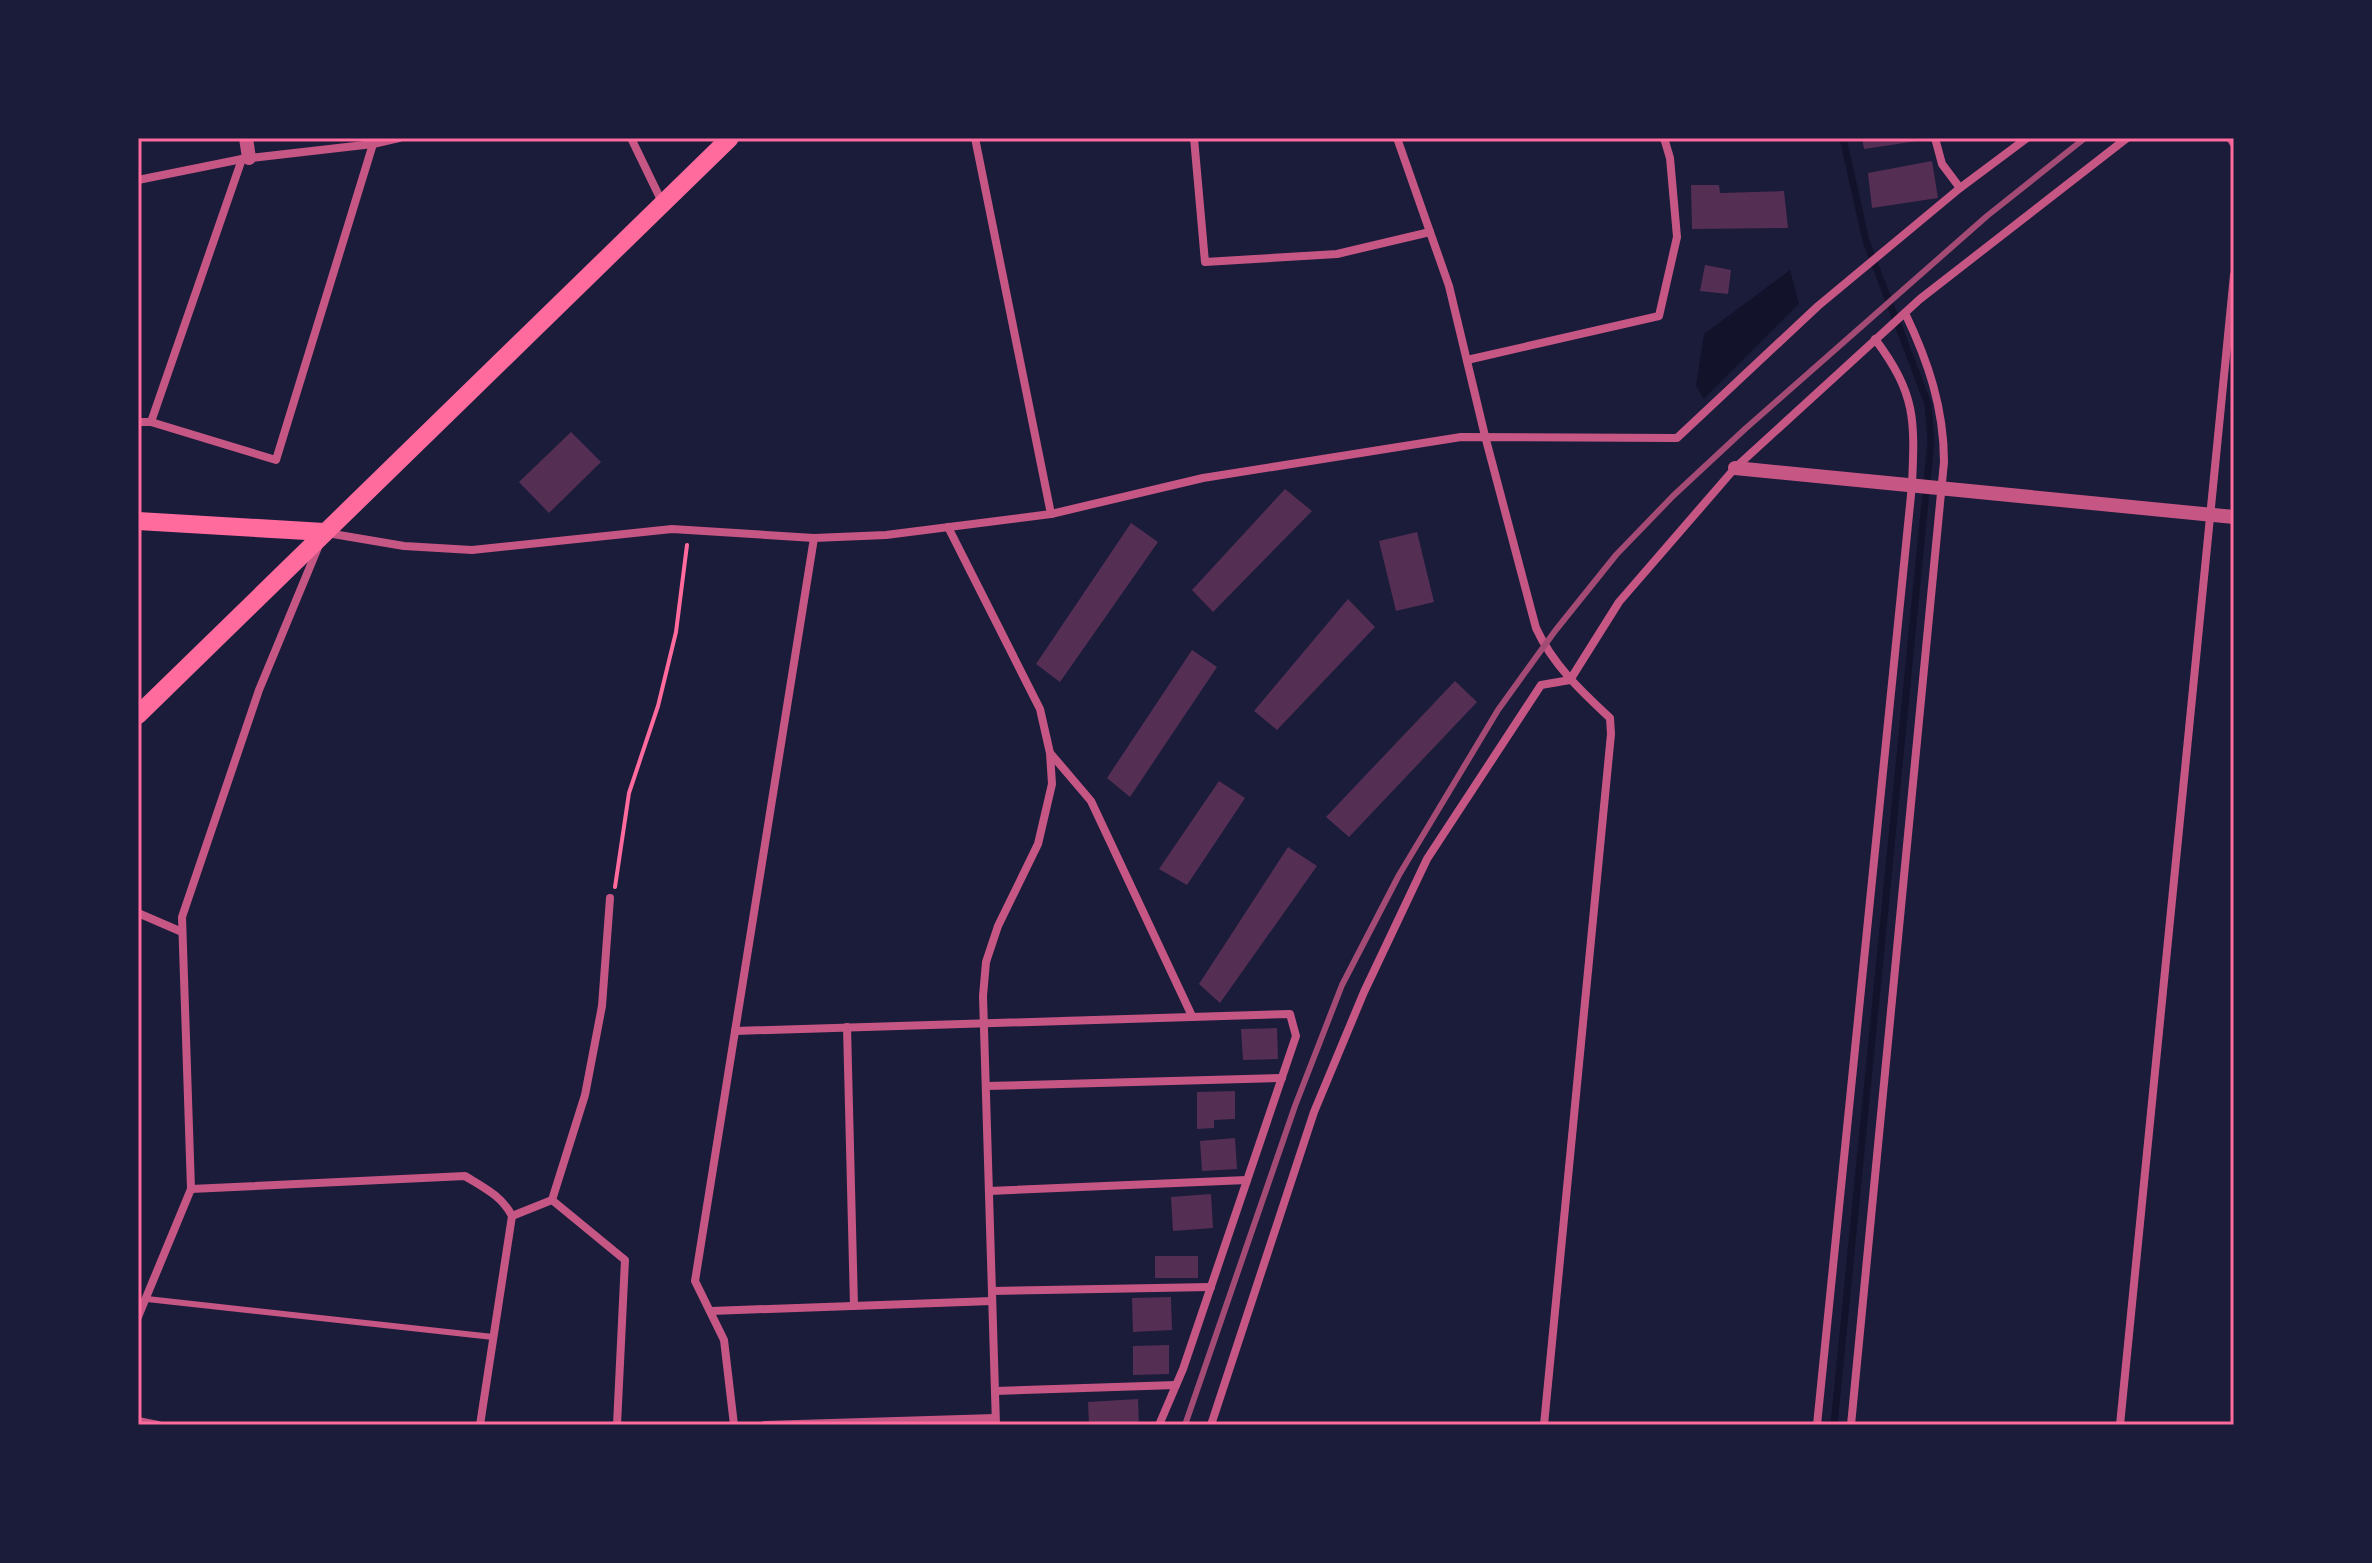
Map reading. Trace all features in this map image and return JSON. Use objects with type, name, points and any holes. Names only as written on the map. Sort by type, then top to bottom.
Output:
[{"type":"main road","points":[[138,715],[730,138]]},
{"type":"main road","points":[[138,521],[324,532]]},
{"type":"street","points":[[151,422],[246,159],[246,138]]},
{"type":"street","points":[[138,180],[246,159],[373,144],[399,138]]},
{"type":"street","points":[[631,138],[662,202]]},
{"type":"street","points":[[975,138],[1051,514]]},
{"type":"street","points":[[1194,138],[1205,262],[1337,254],[1430,232]]},
{"type":"street","points":[[1397,138],[1449,286],[1536,628],[1544,646],[1570,680],[1610,718],[1611,734],[1544,1425]]},
{"type":"street","points":[[1467,360],[1659,316],[1677,237],[1670,158],[1664,138]]},
{"type":"street","points":[[1935,138],[1942,164],[1960,188]]},
{"type":"street","points":[[138,1317],[191,1189],[182,917],[259,690],[324,532],[404,546],[472,550],[672,529],[814,538],[886,535],[1051,514],[1203,478],[1461,437],[1677,438],[1818,306],[1960,188],[2027,138]]},
{"type":"street","points":[[1211,1425],[1314,1112],[1364,992],[1427,859],[1541,685],[1570,680],[1619,602],[1735,468],[1886,329],[2127,138]]},
{"type":"street","points":[[2230,138],[2234,144]]},
{"type":"street","points":[[138,422],[151,422],[276,460],[373,144]]},
{"type":"street","points":[[2120,1425],[2234,275]]},
{"type":"street","points":[[1851,1425],[1944,442],[1937,397],[1926,358],[1903,315]]},
{"type":"street","points":[[1817,1425],[1912,485],[1914,429],[1907,393],[1894,364],[1875,339]]},
{"type":"street","points":[[1735,468],[2234,517]]},
{"type":"street","points":[[765,1425],[996,1421],[984,1022],[986,962],[998,926],[1038,844],[1052,784],[1050,753],[1040,709],[948,527]]},
{"type":"street","points":[[734,1425],[724,1340],[695,1281],[814,538]]},
{"type":"street","points":[[1050,753],[1091,801],[1192,1016]]},
{"type":"street","points":[[552,1200],[585,1095],[599,1021],[610,898]]},
{"type":"street","points":[[138,913],[182,932]]},
{"type":"street","points":[[735,1031],[1290,1014],[1296,1036],[1211,1287],[1159,1425]]},
{"type":"street","points":[[847,1027],[854,1306]]},
{"type":"street","points":[[986,1086],[1282,1078]]},
{"type":"street","points":[[191,1189],[465,1176],[489,1190],[506,1204],[512,1216],[480,1425]]},
{"type":"street","points":[[989,1191],[1247,1180]]},
{"type":"street","points":[[512,1216],[552,1200]]},
{"type":"street","points":[[552,1200],[625,1260],[617,1425]]},
{"type":"street","points":[[992,1291],[1211,1287]]},
{"type":"street","points":[[711,1311],[992,1301]]},
{"type":"street","points":[[995,1391],[1176,1385]]},
{"type":"street","points":[[138,1421],[158,1425]]},
{"type":"lane","points":[[147,1299],[493,1337]]},
{"type":"path","points":[[610,898],[616,885],[629,793],[658,706],[676,632],[689,530]]},
{"type":"shaded area","points":[[1790,270],[1799,304],[1704,399],[1696,386],[1704,334]]},
{"type":"building","points":[[1862,138],[1924,138],[1924,140],[1864,149]]},
{"type":"building","points":[[1932,161],[1938,198],[1872,208],[1868,173]]},
{"type":"building","points":[[1691,185],[1719,185],[1720,193],[1784,191],[1788,228],[1692,229]]},
{"type":"building","points":[[1705,265],[1731,270],[1728,294],[1700,291]]},
{"type":"building","points":[[571,432],[601,462],[549,513],[519,482]]},
{"type":"building","points":[[1285,489],[1312,511],[1213,612],[1192,590]]},
{"type":"building","points":[[1131,523],[1158,542],[1060,682],[1036,664]]},
{"type":"building","points":[[1417,532],[1434,602],[1396,611],[1379,541]]},
{"type":"building","points":[[1348,599],[1375,627],[1277,730],[1254,711]]},
{"type":"building","points":[[1192,650],[1217,667],[1130,797],[1107,778]]},
{"type":"building","points":[[1455,681],[1477,702],[1349,837],[1326,817]]},
{"type":"building","points":[[1219,781],[1245,798],[1187,885],[1159,869]]},
{"type":"building","points":[[1288,847],[1317,866],[1220,1003],[1199,984]]},
{"type":"building","points":[[1277,1028],[1278,1059],[1243,1060],[1241,1029]]},
{"type":"building","points":[[1235,1091],[1235,1119],[1214,1120],[1214,1128],[1197,1129],[1197,1092]]},
{"type":"building","points":[[1235,1138],[1237,1169],[1202,1171],[1200,1141]]},
{"type":"building","points":[[1211,1194],[1213,1228],[1173,1231],[1171,1197]]},
{"type":"building","points":[[1155,1256],[1198,1256],[1198,1278],[1155,1278]]},
{"type":"building","points":[[1171,1297],[1172,1330],[1133,1332],[1132,1298]]},
{"type":"building","points":[[1169,1345],[1169,1374],[1133,1375],[1133,1346]]},
{"type":"building","points":[[1138,1399],[1139,1425],[1089,1425],[1088,1402]]},
{"type":"waterway","points":[[1834,1425],[1931,441],[1928,404],[1866,241],[1843,138]]},
{"type":"railway","points":[[1185,1425],[1295,1106],[1342,985],[1399,875],[1498,710],[1555,631],[1616,555],[1673,496],[1987,216],[2085,138]]}]
